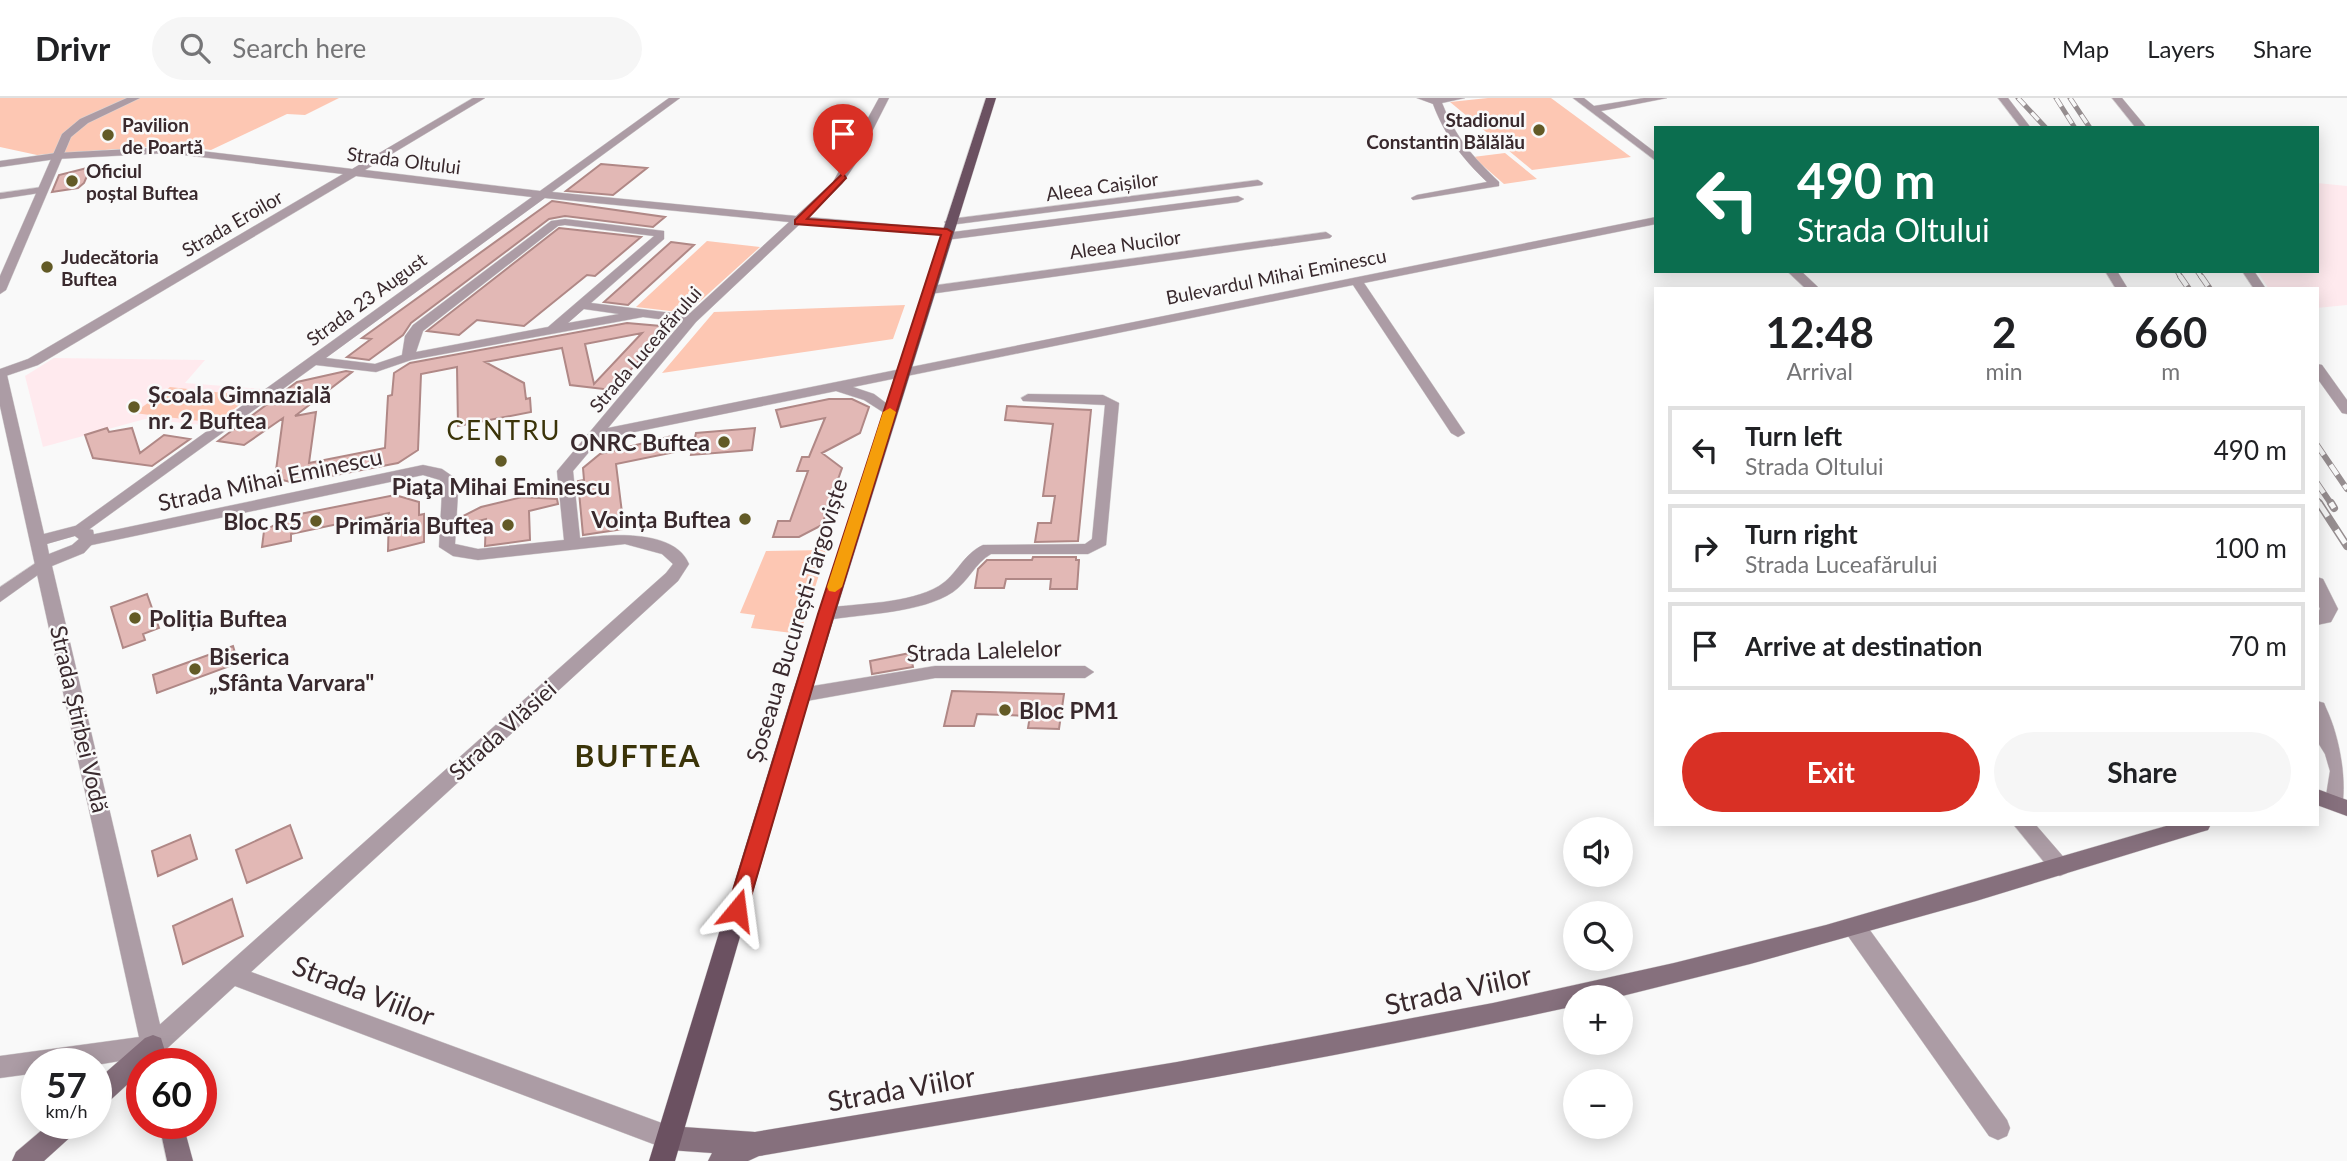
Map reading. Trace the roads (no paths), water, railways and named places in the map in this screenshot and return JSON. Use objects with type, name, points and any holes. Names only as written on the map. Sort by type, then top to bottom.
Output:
[{"type":"main road","name":"Șoseaua București-Târgoviște","points":[[666,1149],[826,614],[991,98]]},
{"type":"main road","name":"Strada Viilor","points":[[666,1149],[755,1144],[1370,1039],[1602,991],[1856,929],[2194,826]]},
{"type":"main road","points":[[25,1161],[50,1139]]},
{"type":"main road","points":[[175,1139],[180,1161]]},
{"type":"main road","name":"Strada Viilor","points":[[721,1161],[755,1144]]},
{"type":"street","points":[[0,290],[66,136],[77,126],[135,98]]},
{"type":"street","name":"Strada Eroilor","points":[[0,374],[33,362],[480,98]]},
{"type":"street","name":"Strada 23 August","points":[[83,536],[313,361],[675,98]]},
{"type":"street","name":"Strada Luceafărului","points":[[596,435],[691,319],[799,222],[843,176],[884,98]]},
{"type":"street","points":[[1422,98],[1437,101],[1460,98]]},
{"type":"street","points":[[1577,98],[1654,156]]},
{"type":"street","points":[[1593,109],[1662,98]]},
{"type":"street","points":[[2003,98],[2024,126]]},
{"type":"street","points":[[2117,98],[2140,126]]},
{"type":"street","points":[[1417,198],[1495,184],[1468,158],[1448,130],[1437,101]]},
{"type":"street","name":"Strada Oltului","points":[[0,164],[173,150],[353,174],[630,205],[799,222],[948,230]]},
{"type":"street","name":"Aleea Caișilor","points":[[948,230],[1258,183]]},
{"type":"street","points":[[0,196],[42,190]]},
{"type":"street","points":[[948,230],[1238,199]]},
{"type":"street","points":[[605,226],[630,205]]},
{"type":"street","name":"Bulevardul Mihai Eminescu","points":[[904,370],[1654,220]]},
{"type":"street","points":[[408,357],[412,335],[418,328],[555,223],[605,226],[661,235],[552,330]]},
{"type":"street","name":"Aleea Nucilor","points":[[930,290],[1326,236]]},
{"type":"street","points":[[1795,273],[1812,287]]},
{"type":"street","points":[[1356,280],[1458,433]]},
{"type":"street","points":[[580,305],[691,319]]},
{"type":"street","points":[[313,361],[376,368],[408,357],[643,313]]},
{"type":"street","points":[[572,542],[565,471],[596,435],[904,370]]},
{"type":"street","points":[[2319,371],[2347,410]]},
{"type":"street","name":"Strada Știrbei Vodă","points":[[0,374],[153,1048]]},
{"type":"street","points":[[832,386],[858,392],[889,412]]},
{"type":"street","points":[[826,614],[933,596],[953,584],[983,551],[1088,549],[1097,545],[1100,541],[1112,403],[1104,399],[1028,398]]},
{"type":"street","name":"Strada Mihai Eminescu","points":[[83,536],[423,470],[444,474],[450,492]]},
{"type":"street","name":"Strada Vlăsiei","points":[[162,1048],[232,975],[672,577],[681,564],[677,555],[642,542],[617,539],[572,542],[490,556],[456,553],[447,547],[450,492]]},
{"type":"street","points":[[0,596],[43,564],[78,549],[83,536],[38,541]]},
{"type":"street","points":[[2319,587],[2329,609],[2325,618],[2319,620]]},
{"type":"street","name":"Strada Lalelelor","points":[[801,695],[935,672],[1085,672]]},
{"type":"street","points":[[2319,712],[2345,771],[2343,789],[2333,802]]},
{"type":"street","points":[[2319,730],[2337,750]]},
{"type":"street","points":[[2025,826],[2060,867]]},
{"type":"street","points":[[1856,929],[1998,1128]]},
{"type":"street","name":"Strada Viilor","points":[[232,975],[666,1149]]},
{"type":"street","points":[[0,1067],[126,1057]]},
{"type":"railway","points":[[2018,98],[2044,126]]},
{"type":"railway","points":[[2056,98],[2074,126]]},
{"type":"railway","points":[[2070,98],[2089,126]]},
{"type":"railway","points":[[2178,273],[2181,278]]},
{"type":"railway","points":[[2198,273],[2202,278]]},
{"type":"railway","points":[[2180,276],[2188,287]]},
{"type":"railway","points":[[2201,276],[2209,287]]},
{"type":"railway","points":[[2319,448],[2347,489]]},
{"type":"railway","points":[[2319,486],[2332,505]]},
{"type":"railway","points":[[2319,503],[2347,546]]},
{"type":"railway","points":[[2331,503],[2334,508]]},
{"type":"place","name":"Stadionul Constantin Bălălău","points":[[1539,130]]},
{"type":"place","name":"Pavilion de Poartă","points":[[108,135]]},
{"type":"place","name":"Oficiul poștal Buftea","points":[[72,181]]},
{"type":"place","name":"Judecătoria Buftea","points":[[47,267]]},
{"type":"place","name":"Școala Gimnazială nr. 2 Buftea","points":[[134,407]]},
{"type":"place","name":"ONRC Buftea","points":[[724,442]]},
{"type":"place","name":"Piaţa Mihai Eminescu","points":[[501,461]]},
{"type":"place","name":"Voința Buftea","points":[[745,519]]},
{"type":"place","name":"Bloc R5","points":[[316,521]]},
{"type":"place","name":"Primăria Buftea","points":[[508,525]]},
{"type":"place","name":"Poliția Buftea","points":[[135,618]]},
{"type":"place","name":"Biserica „Sfânta Varvara\"","points":[[195,669]]},
{"type":"place","name":"Bloc PM1","points":[[1005,710]]},
{"type":"district","name":"CENTRU","points":[[504,430]]},
{"type":"district","name":"BUFTEA","points":[[638,755]]}]
